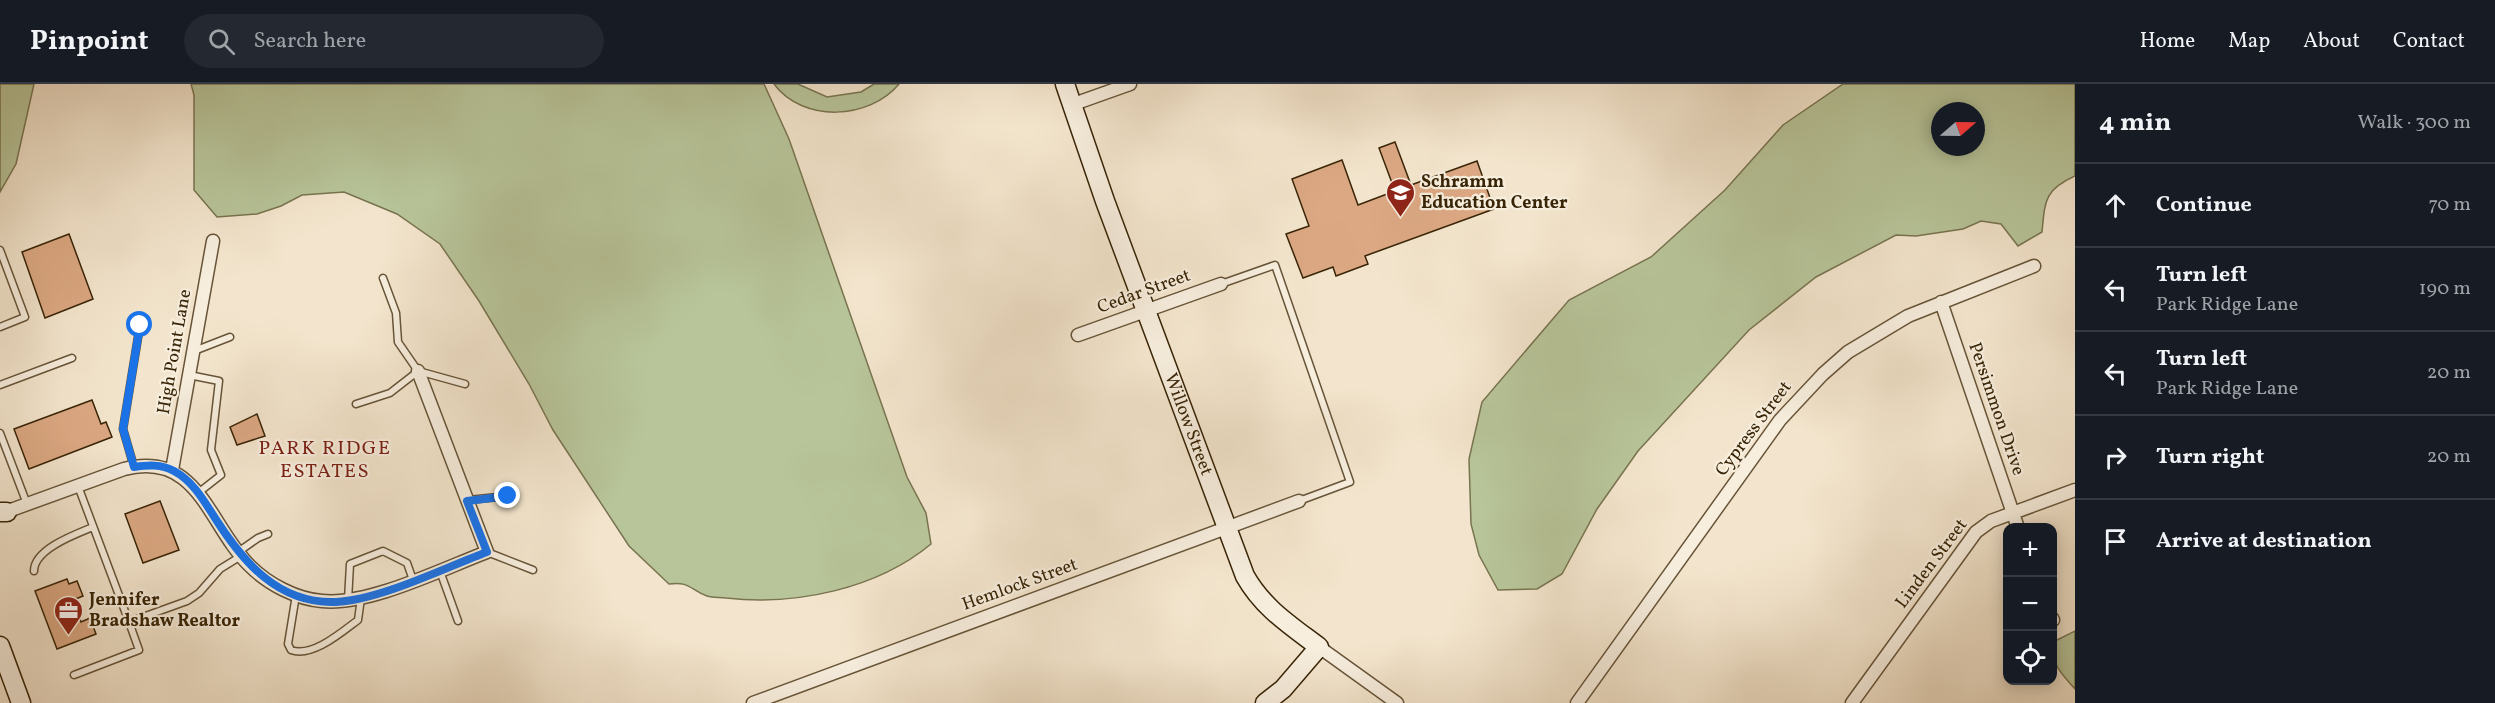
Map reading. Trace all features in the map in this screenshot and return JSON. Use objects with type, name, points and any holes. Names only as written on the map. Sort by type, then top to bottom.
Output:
[{"type":"street","name":"Willow Street","points":[[1065,84],[1146,311],[1245,576],[1255,594],[1273,613],[1397,703]]},
{"type":"street","points":[[1071,105],[1130,84]]},
{"type":"street","name":"High Point Lane","points":[[172,470],[213,241]]},
{"type":"street","name":"Cypress Street","points":[[1577,703],[1765,439],[1795,402],[1848,352],[1908,316],[2034,266]]},
{"type":"street","name":"Cedar Street","points":[[1078,335],[1221,284]]},
{"type":"street","name":"Persimmon Drive","points":[[1941,302],[2016,523]]},
{"type":"street","points":[[2,513],[134,467],[154,465],[172,470],[188,481],[240,554],[260,575],[296,594],[320,601],[348,601],[361,598],[487,552],[418,371]]},
{"type":"street","name":"Linden Street","points":[[1852,703],[1976,532],[1991,521],[2075,490]]},
{"type":"street","name":"Hemlock Street","points":[[753,703],[1299,501]]},
{"type":"street","points":[[0,646],[21,703]]},
{"type":"street","points":[[1265,703],[1283,688],[1319,647]]},
{"type":"lane","points":[[0,250],[25,317],[0,327]]},
{"type":"lane","points":[[1221,284],[1275,265],[1350,482],[1299,501]]},
{"type":"lane","points":[[384,278],[396,313],[398,342],[418,371],[465,384]]},
{"type":"lane","points":[[134,467],[123,429],[140,325]]},
{"type":"lane","points":[[193,351],[230,337]]},
{"type":"lane","points":[[0,385],[72,358]]},
{"type":"lane","points":[[356,404],[390,393],[418,371]]},
{"type":"lane","points":[[189,375],[219,381],[211,450],[221,475],[198,493]]},
{"type":"lane","points":[[0,433],[27,505]]},
{"type":"lane","points":[[74,675],[139,650],[78,486]]},
{"type":"lane","points":[[467,501],[508,496]]},
{"type":"lane","points":[[34,570],[33,566],[42,554],[60,542],[93,527]]},
{"type":"lane","points":[[129,622],[188,601],[199,593],[220,569],[258,538],[268,534]]},
{"type":"lane","points":[[348,601],[350,564],[384,551],[407,563],[413,580]]},
{"type":"lane","points":[[487,552],[533,570]]},
{"type":"lane","points":[[440,570],[458,621]]},
{"type":"lane","points":[[296,594],[288,644],[291,650],[297,652],[328,643],[358,620],[361,598]]},
{"type":"green space","points":[[0,84],[34,84],[16,164],[0,192]]},
{"type":"green space","points":[[191,84],[764,84],[789,139],[907,477],[926,513],[931,544],[910,560],[886,573],[834,591],[807,596],[752,600],[714,597],[701,594],[686,585],[669,584],[629,546],[553,430],[529,384],[479,301],[440,244],[397,214],[344,192],[302,195],[281,206],[257,214],[217,217],[194,190],[194,95]]},
{"type":"green space","points":[[774,84],[798,84],[827,97],[861,92],[874,84],[899,84],[886,96],[871,105],[836,112],[818,111],[802,106],[786,97]]},
{"type":"green space","points":[[1843,84],[2075,84],[2075,176],[2057,186],[2048,198],[2042,232],[2018,246],[2001,224],[1981,221],[1963,229],[1916,236],[1896,235],[1816,277],[1749,330],[1638,451],[1597,509],[1562,574],[1537,589],[1498,590],[1479,555],[1471,524],[1469,459],[1482,402],[1569,300],[1651,257],[1725,190],[1783,125]]},
{"type":"green space","points":[[2075,631],[2075,689],[2057,665],[2057,640]]},
{"type":"building","points":[[1395,142],[1411,185],[1477,161],[1494,209],[1365,256],[1368,264],[1336,276],[1333,267],[1303,278],[1286,234],[1309,226],[1292,179],[1342,160],[1358,205],[1395,191],[1379,148]]},
{"type":"building","points":[[69,234],[93,299],[45,318],[22,252]]},
{"type":"building","points":[[92,400],[101,424],[106,422],[112,437],[29,469],[14,429]]},
{"type":"building","points":[[257,414],[265,436],[237,445],[230,427]]},
{"type":"building","points":[[160,501],[179,550],[143,563],[125,514]]},
{"type":"building","points":[[67,579],[69,584],[77,581],[83,596],[73,600],[81,622],[90,618],[96,634],[57,649],[35,591]]},
{"type":"place","name":"Schramm Education Center","points":[[1400,218]]},
{"type":"place","name":"Jennifer Bradshaw Realtor","points":[[68,636]]},
{"type":"district","name":"PARK RIDGE ESTATES","points":[[325,460]]},
{"type":"route","points":[[140,325],[123,429],[134,467],[163,466],[180,474],[204,500],[250,566],[260,575],[288,591],[320,601],[347,601],[376,594],[487,552],[467,501],[508,496]]}]
